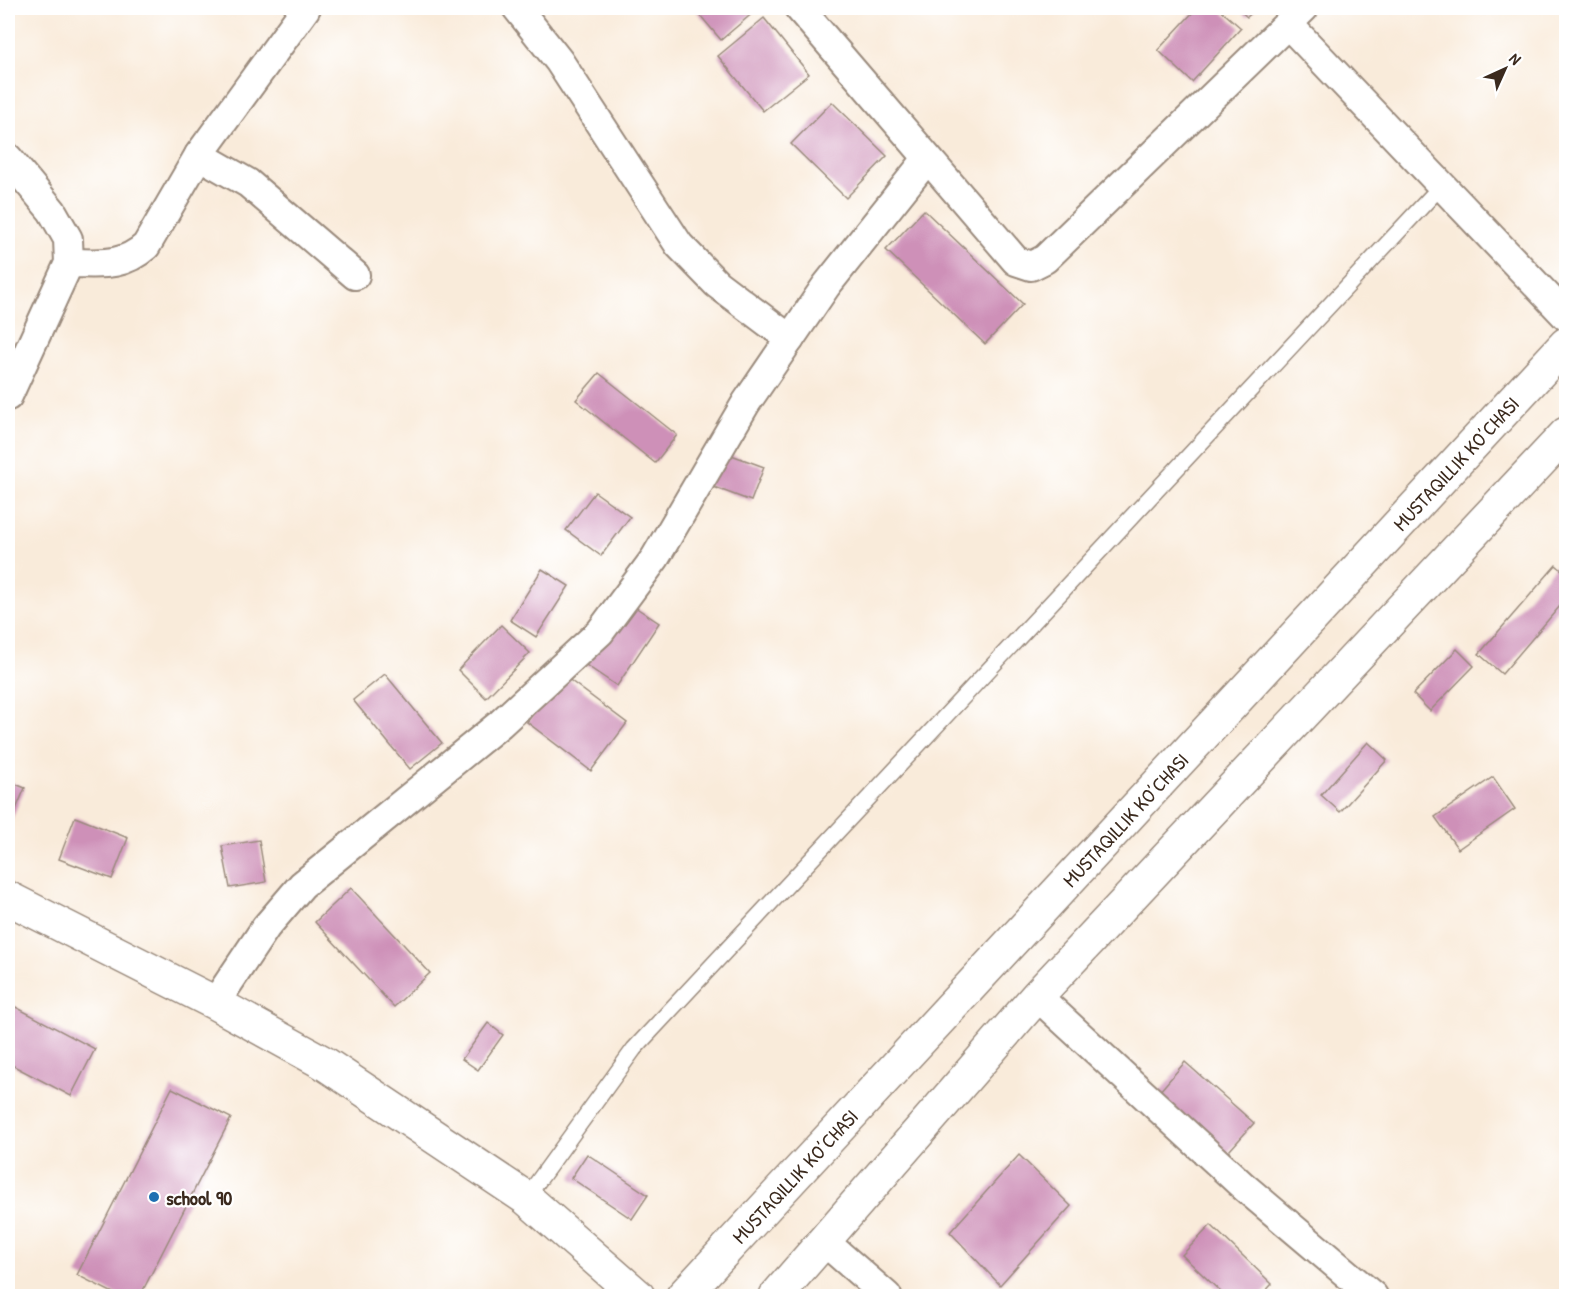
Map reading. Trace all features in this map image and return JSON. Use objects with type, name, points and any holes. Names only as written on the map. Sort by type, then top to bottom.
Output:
[{"type":"main road","name":"MUSTAQILLIK KO’CHASI","points":[[683,1296],[1566,344]]},
{"type":"main road","points":[[776,1296],[1037,996],[1566,435]]},
{"type":"main road","points":[[8,898],[215,1003],[324,1064],[526,1198],[638,1296]]},
{"type":"street","points":[[69,263],[117,263],[134,257],[146,246],[199,156],[306,8]]},
{"type":"street","points":[[517,8],[559,61],[679,245],[717,284],[790,339]]},
{"type":"street","points":[[799,8],[1016,261],[1031,266],[1045,259],[1296,16],[1442,185],[1566,316]]},
{"type":"street","points":[[199,156],[248,183],[355,275]]},
{"type":"street","points":[[8,158],[52,211],[68,239],[69,263],[8,396]]},
{"type":"street","points":[[215,1003],[266,927],[302,885],[500,724],[600,632],[655,558],[746,403],[826,286],[927,159]]},
{"type":"street","points":[[1037,996],[1243,1186],[1373,1296]]},
{"type":"street","points":[[825,1242],[887,1296]]},
{"type":"lane","points":[[526,1198],[634,1048],[1442,185]]},
{"type":"building","points":[[694,8],[752,8],[755,11],[721,40]]},
{"type":"building","points":[[1197,8],[1218,8],[1241,28],[1192,82],[1158,50]]},
{"type":"building","points":[[1237,8],[1257,8],[1247,17]]},
{"type":"building","points":[[764,18],[809,74],[763,111],[718,56]]},
{"type":"building","points":[[832,102],[887,156],[846,198],[791,144]]},
{"type":"building","points":[[924,210],[1023,304],[985,344],[886,250]]},
{"type":"building","points":[[599,373],[677,435],[655,463],[576,400]]},
{"type":"building","points":[[715,449],[764,467],[751,501],[703,483]]},
{"type":"building","points":[[595,492],[630,517],[601,556],[566,530]]},
{"type":"building","points":[[1556,565],[1566,574],[1566,599],[1502,674],[1479,654]]},
{"type":"building","points":[[542,569],[569,586],[536,637],[510,620]]},
{"type":"building","points":[[629,603],[659,623],[617,686],[586,665]]},
{"type":"building","points":[[501,625],[530,653],[486,698],[458,670]]},
{"type":"building","points":[[1457,649],[1474,666],[1430,711],[1413,694]]},
{"type":"building","points":[[385,674],[442,743],[410,769],[353,700]]},
{"type":"building","points":[[563,675],[627,723],[591,771],[527,722]]},
{"type":"building","points":[[1368,742],[1387,760],[1340,812],[1321,795]]},
{"type":"building","points":[[1493,777],[1515,809],[1458,849],[1435,817]]},
{"type":"building","points":[[8,781],[25,788],[8,828]]},
{"type":"building","points":[[75,817],[128,838],[112,879],[59,859]]},
{"type":"building","points":[[259,840],[266,882],[230,888],[222,846]]},
{"type":"building","points":[[351,888],[430,973],[394,1007],[315,922]]},
{"type":"building","points":[[8,1003],[95,1049],[71,1096],[8,1063]]},
{"type":"building","points":[[488,1023],[503,1035],[478,1070],[462,1059]]},
{"type":"building","points":[[1185,1062],[1254,1123],[1222,1159],[1153,1099]]},
{"type":"building","name":"school 90","points":[[172,1088],[231,1118],[140,1296],[119,1296],[77,1275]]},
{"type":"building","points":[[587,1154],[648,1195],[632,1219],[571,1178]]},
{"type":"building","points":[[1019,1155],[1071,1206],[1000,1285],[950,1232]]},
{"type":"building","points":[[1211,1225],[1272,1284],[1261,1296],[1225,1296],[1182,1255]]},
{"type":"place","name":"school 90","points":[[154,1197]]}]
